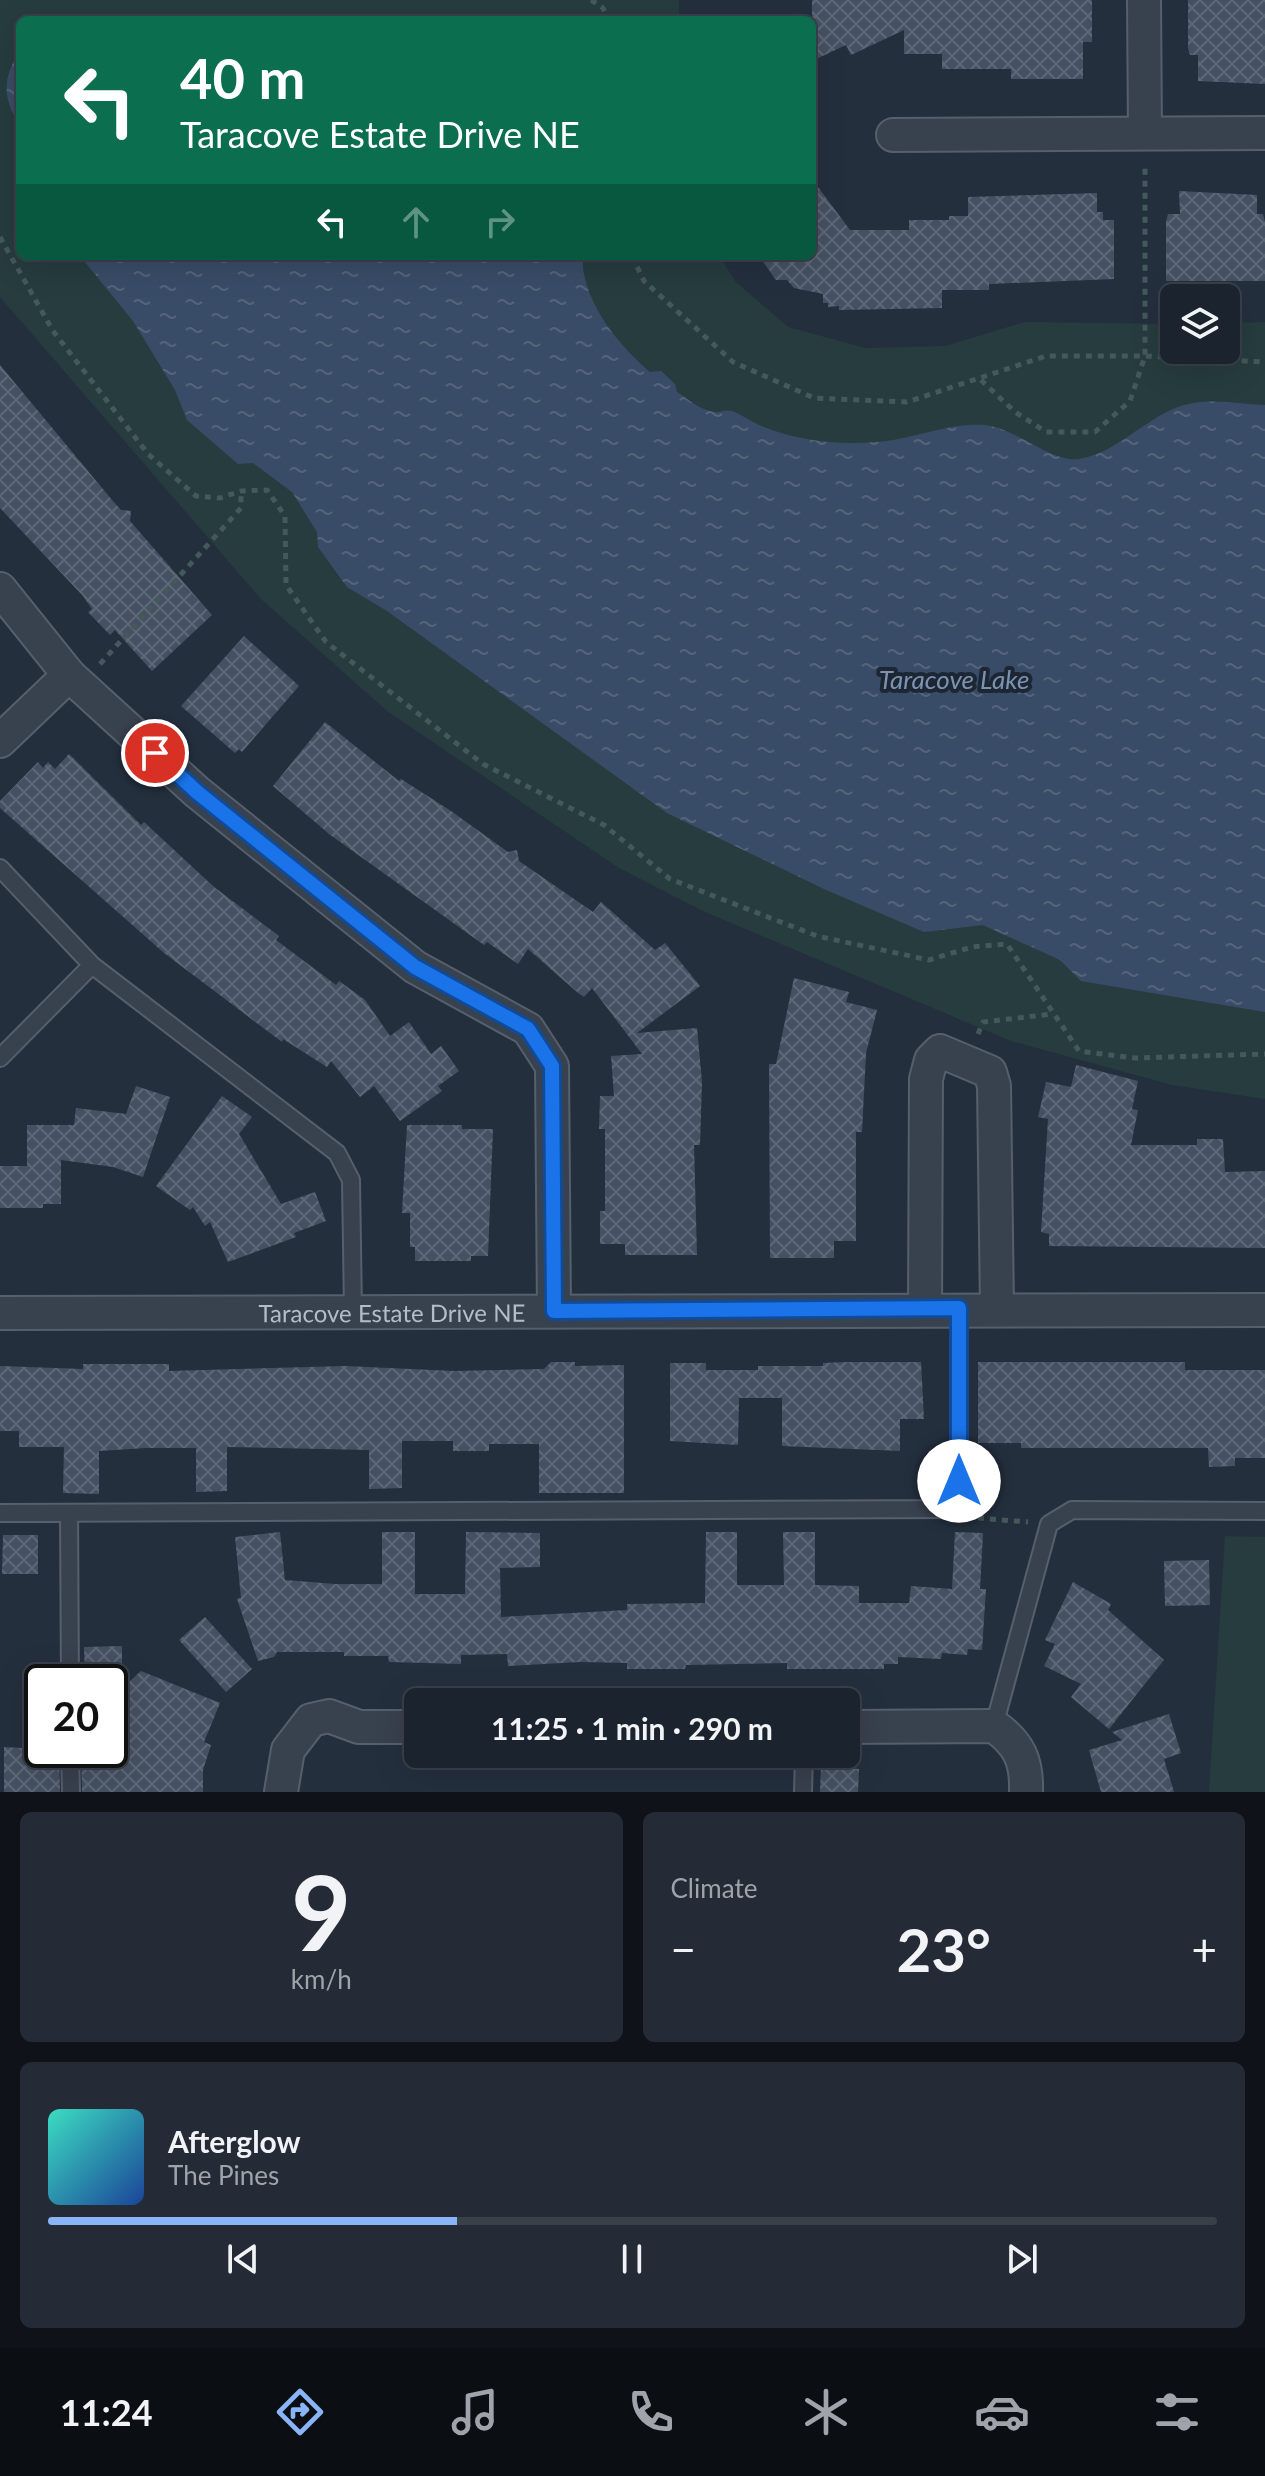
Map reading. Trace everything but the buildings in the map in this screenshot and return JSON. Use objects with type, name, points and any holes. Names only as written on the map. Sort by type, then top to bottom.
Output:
[{"type":"street","points":[[1144,0],[1145,133]]},
{"type":"street","points":[[893,135],[1265,133]]},
{"type":"street","points":[[0,589],[69,675],[197,792],[415,967],[528,1029],[552,1066],[554,1311]]},
{"type":"street","points":[[0,741],[69,675]]},
{"type":"street","points":[[925,1309],[926,1079],[931,1060],[940,1051],[990,1072],[994,1086],[997,1309]]},
{"type":"street","name":"Taracove Estate Drive NE","points":[[0,1313],[959,1308],[1265,1310]]},
{"type":"street","points":[[281,1792],[288,1750],[311,1720],[329,1716],[359,1727],[404,1727]]},
{"type":"street","points":[[860,1727],[994,1726],[1010,1737],[1019,1750],[1027,1769],[1026,1792]]},
{"type":"lane","points":[[0,868],[92,965],[337,1153],[351,1180],[353,1312]]},
{"type":"lane","points":[[0,1058],[92,965]]},
{"type":"lane","points":[[0,1513],[959,1509],[959,1308]]},
{"type":"lane","points":[[994,1726],[1049,1524],[1072,1510],[1265,1511]]},
{"type":"lane","points":[[69,1513],[70,1664]]},
{"type":"lane","points":[[70,1768],[71,1792]]},
{"type":"lane","points":[[803,1792],[804,1768]]},
{"type":"path","points":[[591,0],[603,8],[607,16]]},
{"type":"path","points":[[981,380],[1015,412],[1046,432],[1095,432],[1130,401],[1145,356],[1145,133]]},
{"type":"path","points":[[0,237],[53,331],[148,454],[196,496],[220,498],[241,491],[267,490],[285,516],[286,585],[326,642],[483,764],[604,825],[670,879],[817,936],[929,960],[972,947],[1007,944],[1079,1051],[1135,1058],[1265,1054]]},
{"type":"path","points":[[634,260],[644,281],[733,362],[814,398],[907,402],[1046,356],[1145,356],[1265,362]]},
{"type":"path","points":[[69,675],[91,675],[241,508],[241,491]]},
{"type":"path","points":[[967,1061],[983,1022],[1052,1014]]},
{"type":"path","points":[[959,1509],[981,1519],[1049,1524]]},
{"type":"green space","name":"Taracove Lake","points":[[0,0],[679,0],[679,16],[16,16],[16,260],[722,260],[736,282],[788,327],[865,348],[945,346],[1025,322],[1160,324],[1160,364],[1240,364],[1240,323],[1265,322],[1265,1099],[1172,1085],[1011,1041],[703,911],[619,868],[387,711],[261,599],[0,297]]},
{"type":"green space","points":[[1225,1536],[1265,1537],[1265,1792],[1209,1792]]},
{"type":"water","points":[[16,58],[16,118],[7,94],[11,68]]},
{"type":"water","name":"Taracove Lake","points":[[83,260],[582,260],[588,288],[601,316],[618,340],[650,372],[661,371],[675,384],[677,392],[704,409],[732,411],[788,435],[817,441],[876,442],[957,426],[984,425],[1009,432],[1057,456],[1079,459],[1106,450],[1155,418],[1191,403],[1212,401],[1265,405],[1265,1012],[1081,981],[1060,960],[983,925],[924,932],[824,889],[667,813],[387,611],[347,587],[318,547],[317,532],[292,492],[253,463],[238,464],[187,420],[175,390],[133,321]]},
{"type":"route","points":[[155,753],[197,792],[415,967],[528,1029],[552,1066],[554,1311],[959,1308],[959,1481]]}]
